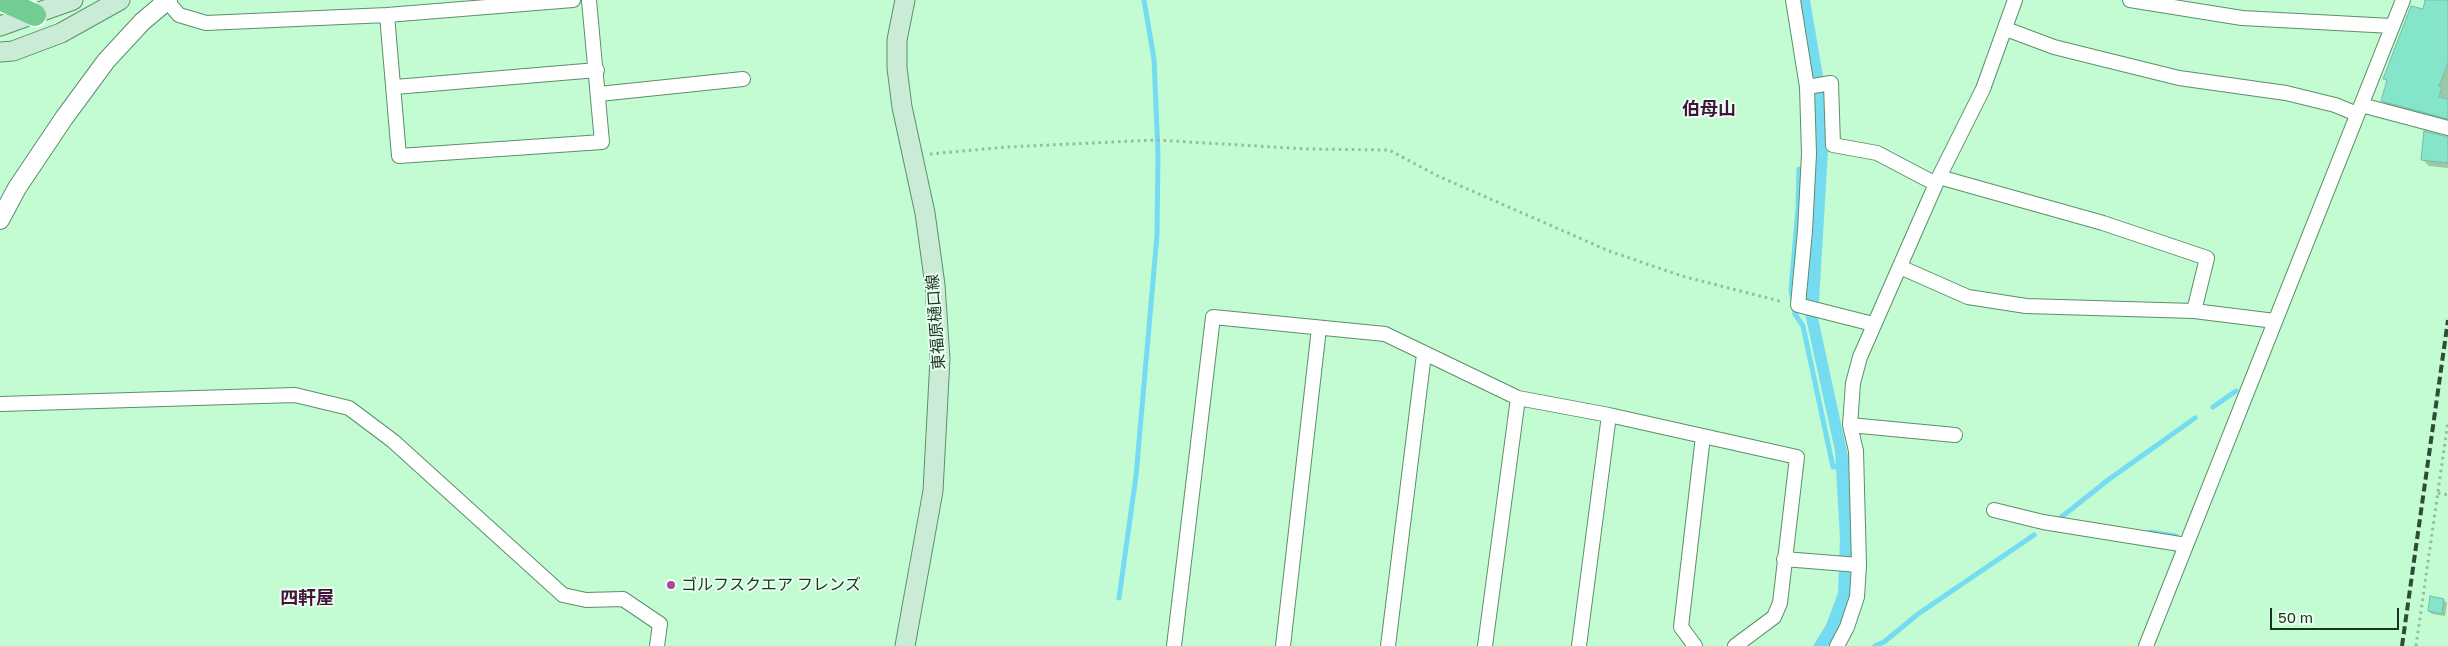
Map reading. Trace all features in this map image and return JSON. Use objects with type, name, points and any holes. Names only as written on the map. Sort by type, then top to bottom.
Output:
[{"type":"highway","points":[[2,0],[35,14]]},
{"type":"main road","points":[[0,26],[73,0]]},
{"type":"main road","points":[[0,52],[13,51],[35,44],[60,33],[120,0]]},
{"type":"main road","name":"東福原樋口線","points":[[905,0],[897,40],[896,68],[925,213],[935,285],[940,359],[932,491],[905,646]]},
{"type":"street","points":[[0,220],[17,188],[106,61],[142,22],[168,0],[179,15],[206,23],[388,15],[573,0]]},
{"type":"street","points":[[388,15],[399,156],[602,142],[597,70],[589,0]]},
{"type":"street","points":[[1793,0],[1815,86],[1798,306],[1873,324]]},
{"type":"street","points":[[1837,646],[1847,627],[1857,597],[1856,452],[1850,425],[1853,383],[1860,357],[1937,180],[1983,89],[2015,0]]},
{"type":"street","points":[[2130,0],[2242,18],[2392,26]]},
{"type":"street","points":[[2146,646],[2403,0]]},
{"type":"street","points":[[2006,29],[2054,47],[2179,78],[2286,93],[2448,128]]},
{"type":"street","points":[[395,87],[597,70]]},
{"type":"street","points":[[599,94],[743,79]]},
{"type":"street","points":[[1815,86],[1831,83],[1833,145],[1878,153],[1937,180],[2103,224],[2207,258],[2194,311]]},
{"type":"street","points":[[1900,267],[1968,297],[2026,306],[2194,311],[2275,321]]},
{"type":"street","points":[[1174,646],[1213,317],[1385,334],[1518,398],[1609,415],[1797,457],[1780,603],[1774,617],[1735,646]]},
{"type":"street","points":[[1283,646],[1319,328]]},
{"type":"street","points":[[1388,646],[1424,354]]},
{"type":"street","points":[[0,404],[295,395],[349,408],[393,441],[563,595],[586,600],[623,599],[660,624],[657,646]]},
{"type":"street","points":[[1485,646],[1518,398]]},
{"type":"street","points":[[1579,646],[1609,415]]},
{"type":"street","points":[[1850,425],[1955,435]]},
{"type":"street","points":[[1695,646],[1681,627],[1703,436]]},
{"type":"street","points":[[1994,510],[2043,522],[2186,546]]},
{"type":"street","points":[[1784,559],[1858,565]]},
{"type":"path","points":[[913,156],[1007,147],[1156,140],[1308,149],[1389,150],[1438,176],[1609,251],[1682,276],[1798,306]]},
{"type":"path","points":[[2416,646],[2448,421]]},
{"type":"path","points":[[2438,493],[2448,495]]},
{"type":"water","points":[[1796,0],[1810,0],[1825,88],[1828,150],[1818,318],[1850,465],[1853,580],[1846,614],[1830,646],[1813,646],[1826,625],[1838,593],[1840,539],[1835,451],[1802,300],[1812,192]]},
{"type":"building","points":[[2425,0],[2448,0],[2448,63],[2439,86],[2442,86],[2439,97],[2448,99],[2448,119],[2381,101],[2387,80],[2383,79],[2411,6],[2423,9]]},
{"type":"building","points":[[2424,131],[2448,137],[2448,163],[2421,160]]},
{"type":"building","points":[[2430,596],[2444,599],[2442,614],[2428,611]]},
{"type":"waterway","points":[[1119,598],[1136,476],[1157,235],[1158,154],[1154,59],[1144,0]]},
{"type":"waterway","points":[[1799,169],[1798,209],[1791,290],[1795,314],[1803,326],[1833,467],[1842,466]]},
{"type":"waterway","points":[[2213,407],[2236,391]]},
{"type":"waterway","points":[[2062,521],[2059,519],[2108,480],[2195,418]]},
{"type":"waterway","points":[[2150,532],[2176,536]]},
{"type":"waterway","points":[[1875,646],[1884,642],[1918,614],[2034,535]]},
{"type":"railway","points":[[2402,646],[2448,320]]},
{"type":"place","name":"ゴルフスクエア フレンズ","points":[[671,585]]},
{"type":"district","name":"伯母山","points":[[1709,109]]},
{"type":"district","name":"四軒屋","points":[[307,598]]}]
